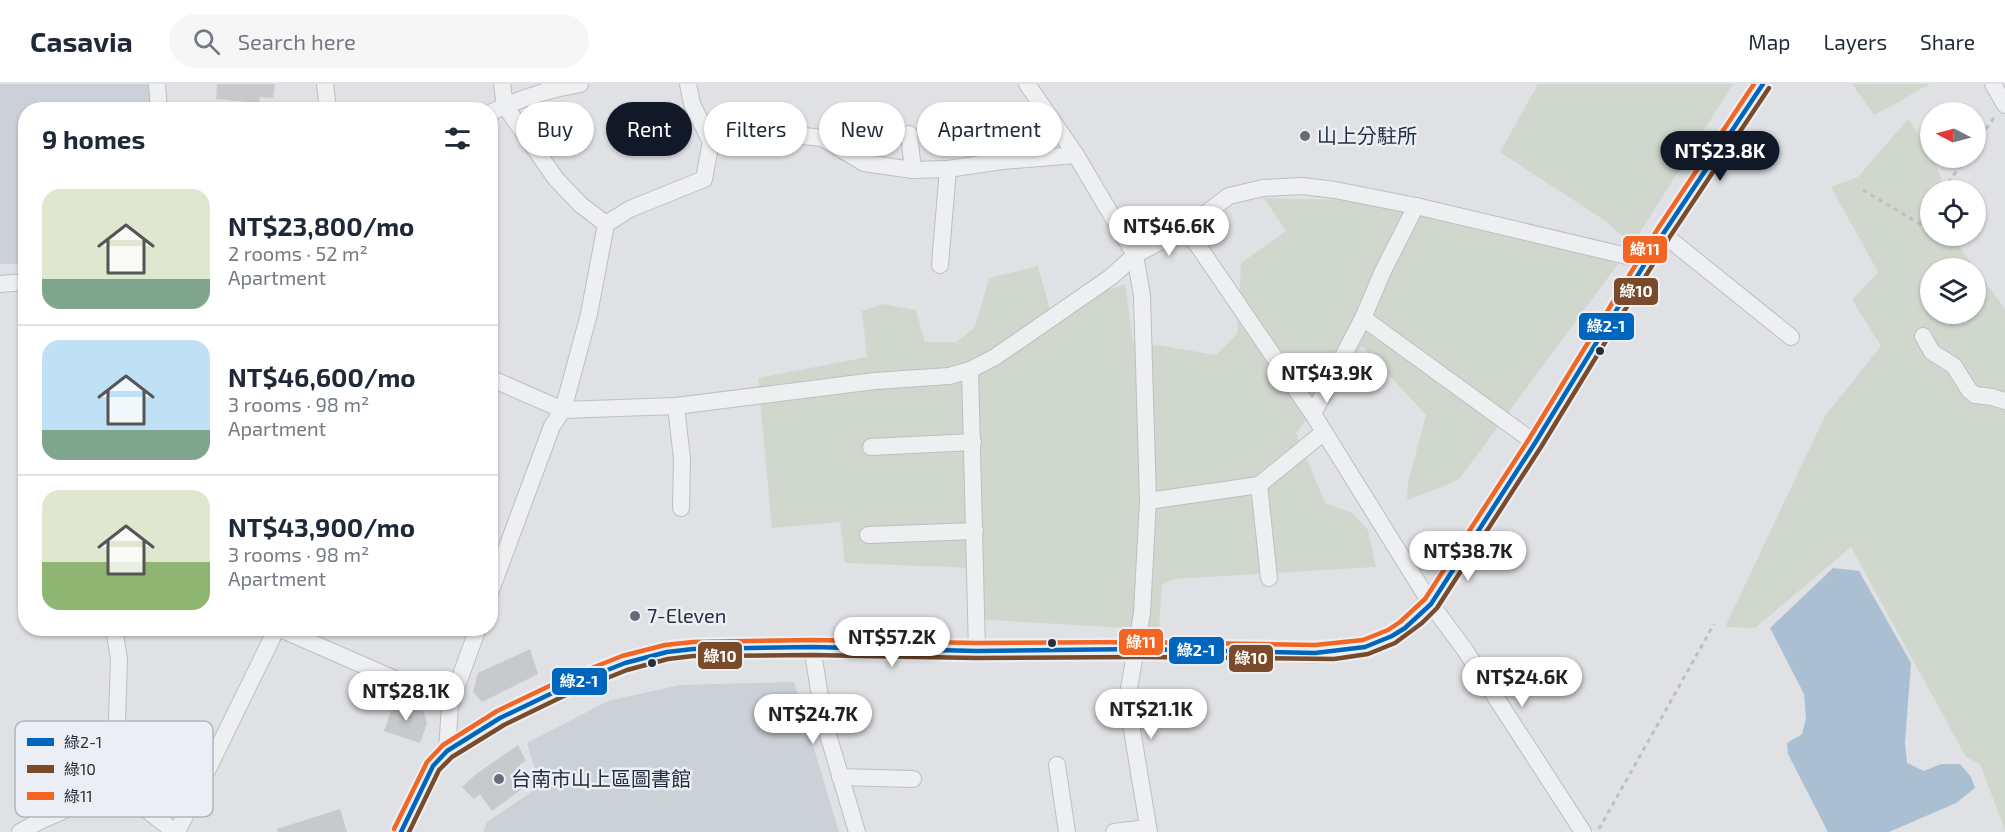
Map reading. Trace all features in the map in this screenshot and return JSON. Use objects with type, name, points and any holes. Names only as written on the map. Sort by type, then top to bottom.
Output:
[{"type":"main road","points":[[401,832],[433,766],[447,751],[500,718],[567,686],[625,663],[667,652],[693,649],[812,647],[977,651],[1137,649],[1315,653],[1356,650],[1401,632],[1431,604],[1535,444],[1663,234],[1763,84]]},
{"type":"street","points":[[157,84],[158,102]]},
{"type":"street","points":[[325,84],[327,102]]},
{"type":"street","points":[[502,84],[498,110],[581,206],[606,225]]},
{"type":"street","points":[[498,110],[561,85],[580,84]]},
{"type":"street","points":[[688,84],[692,104],[704,128]]},
{"type":"street","points":[[1027,84],[1076,155],[1136,255],[1142,297],[1148,501],[1142,613],[1127,699],[1148,830],[1113,832]]},
{"type":"street","points":[[1993,84],[2005,104]]},
{"type":"street","points":[[909,134],[913,170]]},
{"type":"street","points":[[807,136],[822,138],[864,163],[913,170],[948,170],[1002,161],[1076,155]]},
{"type":"street","points":[[498,571],[552,426],[563,410],[589,314],[606,225],[630,209],[704,180],[708,156]]},
{"type":"street","points":[[940,265],[948,170]]},
{"type":"street","points":[[498,382],[563,410],[676,406],[876,381],[949,376],[970,370],[995,357],[1111,277],[1136,255],[1186,228],[1229,196],[1263,188],[1302,186],[1335,190],[1416,206],[1648,261]]},
{"type":"street","points":[[1313,414],[1363,318],[1383,270],[1416,206]]},
{"type":"street","points":[[1186,228],[1313,414],[1431,604],[1465,650],[1583,832]]},
{"type":"street","points":[[1663,234],[1791,337]]},
{"type":"street","points":[[0,284],[18,283]]},
{"type":"street","points":[[1363,318],[1535,444]]},
{"type":"street","points":[[1923,336],[1932,352],[1954,366],[1969,390],[1976,395],[2005,401]]},
{"type":"street","points":[[970,370],[977,651]]},
{"type":"street","points":[[676,406],[682,459],[681,508]]},
{"type":"street","points":[[1148,501],[1259,484],[1324,432]]},
{"type":"street","points":[[871,447],[973,442]]},
{"type":"street","points":[[1259,484],[1269,578]]},
{"type":"street","points":[[868,535],[975,531]]},
{"type":"street","points":[[115,636],[118,659],[117,721]]},
{"type":"street","points":[[213,758],[274,636]]},
{"type":"street","points":[[296,636],[450,705]]},
{"type":"street","points":[[447,751],[450,705],[475,636]]},
{"type":"street","points":[[812,647],[825,721],[857,832]]},
{"type":"street","points":[[1057,765],[1067,832]]},
{"type":"street","points":[[840,777],[914,779]]},
{"type":"street","points":[[20,832],[49,817]]},
{"type":"street","points":[[156,817],[176,832],[184,817]]},
{"type":"path","points":[[1986,130],[2005,104]]},
{"type":"path","points":[[1863,190],[1920,224]]},
{"type":"path","points":[[1597,832],[1714,624]]},
{"type":"shaded area","points":[[0,84],[150,84],[151,102],[18,102],[18,264],[0,264]]},
{"type":"shaded area","points":[[1538,84],[1733,84],[1632,245],[1607,222],[1500,152]]},
{"type":"shaded area","points":[[1852,84],[1929,84],[1874,115]]},
{"type":"shaded area","points":[[1908,119],[1920,138],[1920,168],[1937,168],[1941,180],[1920,180],[1920,246],[1959,246],[1968,258],[1920,258],[1920,324],[1986,324],[1986,283],[2005,309],[2005,830],[1980,764],[1966,757],[1851,547],[1755,628],[1725,627],[1825,416],[1881,346],[1852,300],[1878,272],[1831,187],[1858,177]]},
{"type":"shaded area","points":[[1264,198],[1347,200],[1596,251],[1618,264],[1460,478],[1407,500],[1408,482],[1426,415],[1362,346],[1296,433],[1325,503],[1352,513],[1368,530],[1376,567],[1173,579],[1162,585],[1159,630],[974,619],[975,568],[845,563],[840,522],[772,528],[758,378],[867,357],[862,311],[882,304],[916,310],[925,342],[957,342],[975,327],[989,278],[1038,266],[1050,310],[1125,284],[1133,341],[1216,355],[1237,334],[1241,263],[1286,231]]},
{"type":"shaded area","points":[[794,682],[839,832],[483,832],[487,822],[540,786],[527,743],[608,701],[680,685]]},
{"type":"water","points":[[1833,568],[1859,571],[1911,663],[1905,743],[1907,763],[1924,771],[1941,764],[1960,764],[1971,777],[1975,788],[1956,803],[1889,832],[1828,832],[1788,754],[1787,743],[1802,734],[1806,719],[1804,694],[1770,628]]},
{"type":"building","points":[[217,84],[275,84],[273,98],[260,97],[259,102],[216,99]]},
{"type":"building","points":[[530,649],[538,674],[482,702],[473,692],[478,673]]},
{"type":"building","points":[[395,700],[424,712],[427,723],[420,743],[384,731]]},
{"type":"building","name":"台南市山上區圖書館","points":[[518,745],[526,761],[519,765],[530,783],[492,811],[480,794],[474,799],[462,787],[475,775]]},
{"type":"building","points":[[340,809],[347,832],[277,832],[277,829]]},
{"type":"transit line","name":"綠11","points":[[394,829],[427,762],[443,745],[497,711],[564,679],[622,656],[665,645],[693,642],[812,640],[1315,645],[1363,640],[1388,630],[1425,599],[1529,439],[1657,230],[1754,84]]},
{"type":"transit line","name":"綠2-1","points":[[401,832],[433,766],[447,751],[500,718],[567,686],[625,663],[667,652],[693,649],[812,647],[977,651],[1137,649],[1315,653],[1365,647],[1392,636],[1405,628],[1431,604],[1535,443],[1663,234],[1763,84]]},
{"type":"transit line","name":"綠10","points":[[409,832],[439,770],[452,757],[504,725],[570,693],[627,670],[668,659],[693,656],[812,655],[1334,659],[1368,654],[1395,643],[1422,623],[1437,608],[1541,447],[1669,238],[1769,88]]},
{"type":"place","name":"山上分駐所","points":[[1305,136]]},
{"type":"place","name":"7-Eleven","points":[[635,616]]},
{"type":"place","name":"台南市山上區圖書館","points":[[499,779]]}]
